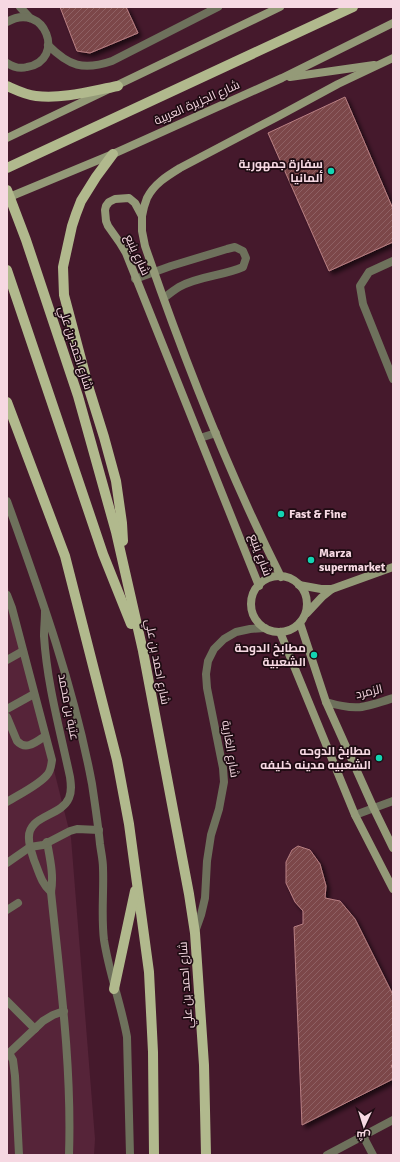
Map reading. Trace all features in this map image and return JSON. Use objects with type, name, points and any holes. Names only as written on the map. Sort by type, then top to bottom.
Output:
[{"type":"main road","points":[[7,168],[353,7]]},
{"type":"main road","points":[[7,86],[35,96],[63,96],[118,86]]},
{"type":"main road","points":[[113,154],[81,201],[72,226],[63,267],[64,295],[89,389],[116,481],[122,523],[124,567]]},
{"type":"main road","name":"شارع احمد بن علي","points":[[8,196],[26,240],[78,396],[116,532],[143,651],[195,933],[204,1065],[206,1155]]},
{"type":"main road","points":[[7,270],[103,554],[143,651]]},
{"type":"main road","points":[[7,402],[64,556],[117,760],[137,883],[149,972],[153,1052],[154,1155]]},
{"type":"main road","points":[[114,989],[137,883]]},
{"type":"street","points":[[20,7],[30,18]]},
{"type":"street","points":[[48,45],[59,56],[71,63],[84,66],[98,66],[112,61],[218,7]]},
{"type":"street","points":[[7,138],[280,7]]},
{"type":"street","points":[[7,22],[13,18],[30,18],[44,27],[48,35],[47,51],[38,63],[31,67],[23,68],[15,67],[7,63]]},
{"type":"street","name":"شارع الجزيرة العربية","points":[[8,196],[113,154],[282,78],[393,23]]},
{"type":"street","points":[[142,216],[147,198],[156,186],[180,168],[338,84],[393,58]]},
{"type":"street","points":[[282,78],[383,63]]},
{"type":"street","name":"شارع ينبع","points":[[259,586],[126,254],[107,224],[105,210],[106,206],[112,200],[125,197],[130,198],[134,201],[142,216],[143,239],[154,273],[216,434],[281,577]]},
{"type":"street","points":[[135,279],[227,248],[236,246],[243,250],[246,258],[243,266],[235,270],[180,286],[164,298]]},
{"type":"street","points":[[393,261],[369,272],[360,286],[363,304],[393,379]]},
{"type":"street","points":[[200,438],[216,434]]},
{"type":"street","points":[[7,501],[45,606],[79,724],[90,777],[103,865],[103,928],[108,964],[121,1009],[127,1037],[130,1155]]},
{"type":"street","points":[[305,615],[307,606],[303,589],[290,578],[273,577],[265,580],[254,592],[252,608],[256,620],[265,628],[272,631],[287,631],[300,623],[305,615],[332,589],[393,567]]},
{"type":"street","points":[[299,585],[321,589],[332,589]]},
{"type":"street","points":[[7,595],[9,610],[23,651],[52,760],[50,771],[47,776],[7,802]]},
{"type":"street","name":"عتبة بن محمد","points":[[30,847],[28,841],[31,828],[36,822],[65,805],[71,794],[71,783],[50,685],[44,636],[45,606]]},
{"type":"street","points":[[300,623],[326,702],[393,848]]},
{"type":"street","name":"شارع الغارية","points":[[195,933],[201,915],[204,898],[208,848],[214,822],[219,809],[224,782],[223,768],[207,688],[206,674],[208,661],[214,649],[224,639],[236,632],[265,628]]},
{"type":"street","points":[[280,632],[355,815],[393,889]]},
{"type":"street","points":[[7,660],[23,651]]},
{"type":"street","points":[[7,709],[34,694]]},
{"type":"street","name":"الزمرد","points":[[326,702],[355,708],[368,706],[393,698]]},
{"type":"street","points":[[7,717],[20,744],[28,746],[45,736]]},
{"type":"street","points":[[355,815],[393,801]]},
{"type":"street","points":[[7,863],[30,847],[39,846],[70,831],[77,829],[99,830]]},
{"type":"street","points":[[47,842],[53,880],[51,892],[64,1011],[68,1076],[69,1155]]},
{"type":"street","points":[[30,847],[42,881],[51,892]]},
{"type":"street","points":[[7,910],[18,903]]},
{"type":"street","points":[[7,1001],[35,1028]]},
{"type":"street","points":[[18,1155],[15,1072],[13,1060],[8,1054],[43,1021],[64,1011]]},
{"type":"street","points":[[327,1155],[393,1120]]},
{"type":"street","points":[[363,1136],[373,1155]]},
{"type":"shaded area","points":[[7,583],[71,838],[95,1139],[94,1155],[7,1155]]},
{"type":"building","points":[[60,7],[126,7],[138,33],[90,53],[77,51]]},
{"type":"building","name":"سفارة جمهورية ألمانيا","points":[[345,97],[393,209],[393,242],[329,271],[268,133]]},
{"type":"building","points":[[298,846],[310,850],[320,864],[326,886],[325,898],[340,901],[355,919],[393,995],[393,1066],[391,1065],[393,1070],[393,1079],[302,1125],[294,927],[303,924],[303,911],[295,902],[286,883],[286,862],[292,850]]},
{"type":"place","name":"سفارة جمهورية ألمانيا","points":[[331,171]]},
{"type":"place","name":"Fast & Fine","points":[[281,514]]},
{"type":"place","name":"Marza supermarket","points":[[311,560]]},
{"type":"place","name":"مطابخ الدوحة الشعبية","points":[[314,655]]},
{"type":"place","name":"مطابخ الدوحه الشعبيه مدينه خليفه","points":[[379,758]]}]
